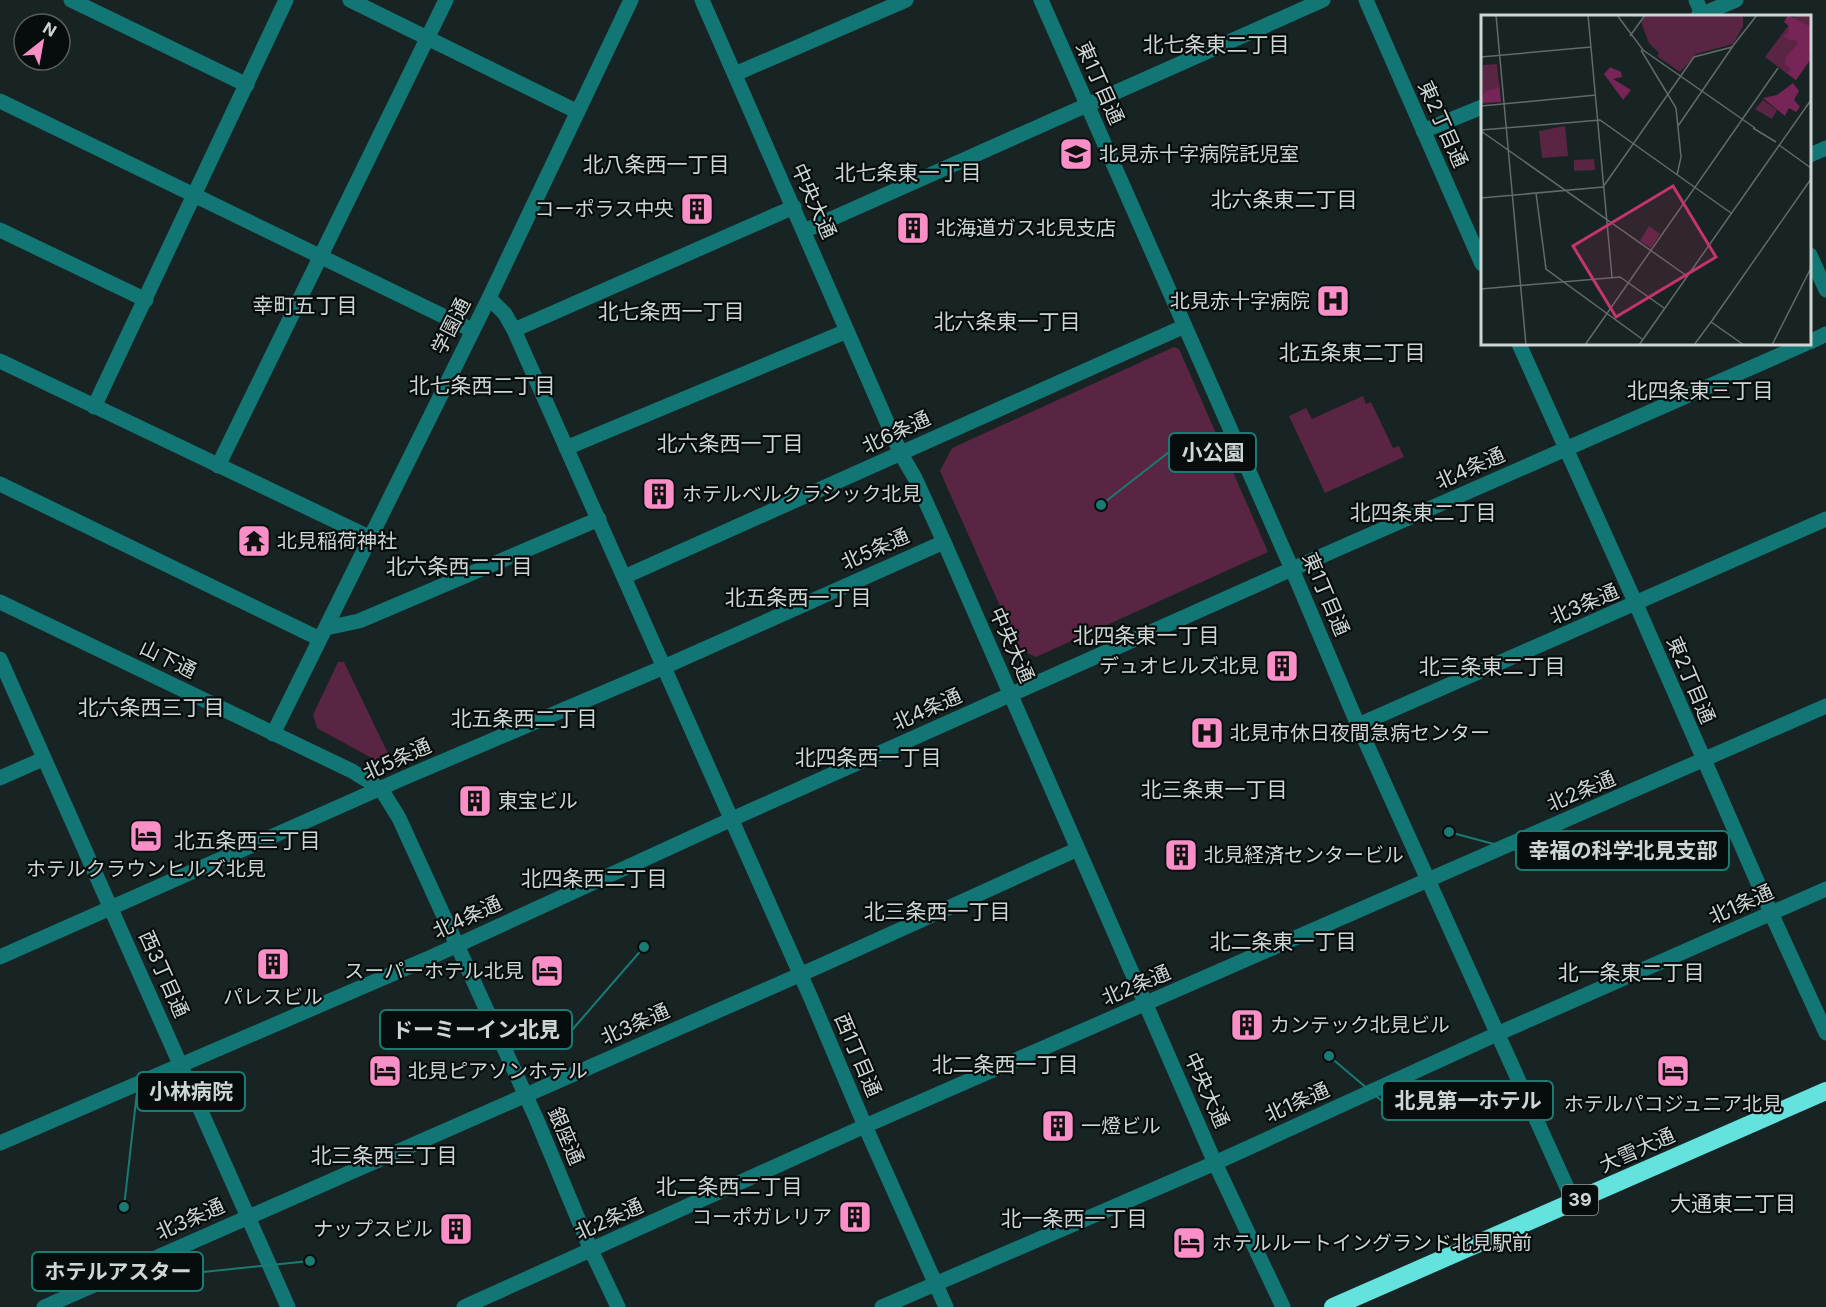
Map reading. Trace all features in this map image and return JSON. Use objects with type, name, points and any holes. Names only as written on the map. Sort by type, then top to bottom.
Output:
[{"type":"highway","name":"大雪大通","points":[[1334,1307],[1826,1091]]},
{"type":"street","points":[[71,0],[247,85]]},
{"type":"street","points":[[94,407],[286,0]]},
{"type":"street","points":[[350,0],[578,112]]},
{"type":"street","points":[[218,466],[446,0]]},
{"type":"street","name":"学園通","points":[[273,734],[489,298],[632,0]]},
{"type":"street","name":"中央大通","points":[[702,0],[902,454],[915,477],[944,542],[1215,1163],[1283,1307]]},
{"type":"street","points":[[735,74],[906,0]]},
{"type":"street","name":"東1丁目通","points":[[1041,0],[1292,569],[1358,725],[1574,1203]]},
{"type":"street","points":[[804,231],[1323,0]]},
{"type":"street","name":"東2丁目通","points":[[1366,0],[1481,262]]},
{"type":"street","points":[[1696,0],[1701,15]]},
{"type":"street","points":[[1703,15],[1736,0]]},
{"type":"street","points":[[0,101],[472,330]]},
{"type":"street","points":[[1423,131],[1481,107]]},
{"type":"street","points":[[1811,154],[1826,148]]},
{"type":"street","points":[[514,330],[794,207]]},
{"type":"street","points":[[0,230],[146,300]]},
{"type":"street","points":[[1811,259],[1826,290]]},
{"type":"street","name":"西1丁目通","points":[[489,298],[505,314],[514,330],[946,1307]]},
{"type":"street","name":"北6条通","points":[[624,577],[1185,326]]},
{"type":"street","points":[[566,448],[848,331]]},
{"type":"street","name":"北4条通","points":[[1811,341],[1826,334]]},
{"type":"street","name":"東2丁目通","points":[[1519,345],[1826,1033]]},
{"type":"street","name":"北4条通","points":[[0,1143],[458,945],[732,819],[1292,569],[1802,345]]},
{"type":"street","points":[[0,361],[371,538]]},
{"type":"street","points":[[2,491],[323,634],[359,621],[599,519]]},
{"type":"street","name":"北3条通","points":[[1358,725],[1826,519]]},
{"type":"street","name":"北5条通","points":[[0,957],[944,542]]},
{"type":"street","name":"山下通","points":[[0,602],[352,771],[381,789]]},
{"type":"street","name":"西3丁目通","points":[[0,659],[288,1307]]},
{"type":"street","name":"北2条通","points":[[464,1307],[865,1126],[1826,706]]},
{"type":"street","points":[[0,778],[44,759]]},
{"type":"street","name":"銀座通","points":[[381,789],[399,818],[458,945],[618,1307]]},
{"type":"street","name":"北3条通","points":[[44,1307],[800,975],[1078,849]]},
{"type":"street","name":"北1条通","points":[[882,1307],[1215,1163],[1497,1034],[1826,889]]},
{"type":"shaded area","points":[[1174,347],[1179,349],[1268,552],[1036,657],[1019,649],[940,471],[952,448]]},
{"type":"shaded area","points":[[1363,396],[1366,404],[1371,402],[1393,448],[1399,446],[1404,457],[1325,493],[1289,416],[1306,408],[1312,419]]},
{"type":"shaded area","points":[[338,662],[344,662],[394,766],[388,767],[317,728],[313,715]]},
{"type":"place","name":"北見赤十字病院託児室","points":[[1076,154]]},
{"type":"place","name":"コーポラス中央","points":[[697,209]]},
{"type":"place","name":"北海道ガス北見支店","points":[[913,228]]},
{"type":"place","name":"北見赤十字病院","points":[[1333,301]]},
{"type":"place","name":"ホテルベルクラシック北見","points":[[659,494]]},
{"type":"place","name":"小公園","points":[[1101,505]]},
{"type":"place","name":"北見稲荷神社","points":[[254,541]]},
{"type":"place","name":"デュオヒルズ北見","points":[[1282,666]]},
{"type":"place","name":"北見市休日夜間急病センター","points":[[1207,733]]},
{"type":"place","name":"東宝ビル","points":[[475,801]]},
{"type":"place","name":"幸福の科学北見支部","points":[[1449,832]]},
{"type":"place","name":"ホテルクラウンヒルズ北見","points":[[146,836]]},
{"type":"place","name":"北見経済センタービル","points":[[1181,855]]},
{"type":"place","name":"ドーミーイン北見","points":[[644,947]]},
{"type":"place","name":"パレスビル","points":[[273,964]]},
{"type":"place","name":"スーパーホテル北見","points":[[547,971]]},
{"type":"place","name":"カンテック北見ビル","points":[[1247,1025]]},
{"type":"place","name":"北見第一ホテル","points":[[1329,1056]]},
{"type":"place","name":"北見ピアソンホテル","points":[[385,1071]]},
{"type":"place","name":"ホテルパコジュニア北見","points":[[1673,1071]]},
{"type":"place","name":"一燈ビル","points":[[1058,1126]]},
{"type":"place","name":"小林病院","points":[[124,1207]]},
{"type":"place","name":"コーポガレリア","points":[[855,1217]]},
{"type":"place","name":"ナップスビル","points":[[456,1229]]},
{"type":"place","name":"ホテルルートイングランド北見駅前","points":[[1189,1243]]},
{"type":"place","name":"ホテルアスター","points":[[310,1261]]},
{"type":"district","name":"北七条東二丁目","points":[[1216,45]]},
{"type":"district","name":"北八条西一丁目","points":[[656,165]]},
{"type":"district","name":"北七条東一丁目","points":[[908,173]]},
{"type":"district","name":"北六条東二丁目","points":[[1284,200]]},
{"type":"district","name":"幸町五丁目","points":[[305,306]]},
{"type":"district","name":"北七条西一丁目","points":[[671,312]]},
{"type":"district","name":"北六条東一丁目","points":[[1007,322]]},
{"type":"district","name":"北五条東二丁目","points":[[1352,353]]},
{"type":"district","name":"北七条西二丁目","points":[[482,386]]},
{"type":"district","name":"北四条東三丁目","points":[[1700,391]]},
{"type":"district","name":"北六条西一丁目","points":[[730,444]]},
{"type":"district","name":"北四条東二丁目","points":[[1423,513]]},
{"type":"district","name":"北六条西二丁目","points":[[459,567]]},
{"type":"district","name":"北五条西一丁目","points":[[798,598]]},
{"type":"district","name":"北四条東一丁目","points":[[1146,636]]},
{"type":"district","name":"北三条東二丁目","points":[[1492,667]]},
{"type":"district","name":"北六条西三丁目","points":[[151,708]]},
{"type":"district","name":"北五条西二丁目","points":[[524,719]]},
{"type":"district","name":"北四条西一丁目","points":[[868,758]]},
{"type":"district","name":"北三条東一丁目","points":[[1214,790]]},
{"type":"district","name":"北五条西三丁目","points":[[247,841]]},
{"type":"district","name":"北四条西二丁目","points":[[594,879]]},
{"type":"district","name":"北三条西一丁目","points":[[937,912]]},
{"type":"district","name":"北二条東一丁目","points":[[1283,942]]},
{"type":"district","name":"北一条東二丁目","points":[[1631,973]]},
{"type":"district","name":"北二条西一丁目","points":[[1005,1065]]},
{"type":"district","name":"北三条西三丁目","points":[[384,1156]]},
{"type":"district","name":"北二条西二丁目","points":[[729,1187]]},
{"type":"district","name":"大通東二丁目","points":[[1733,1204]]},
{"type":"district","name":"北一条西一丁目","points":[[1074,1219]]}]
